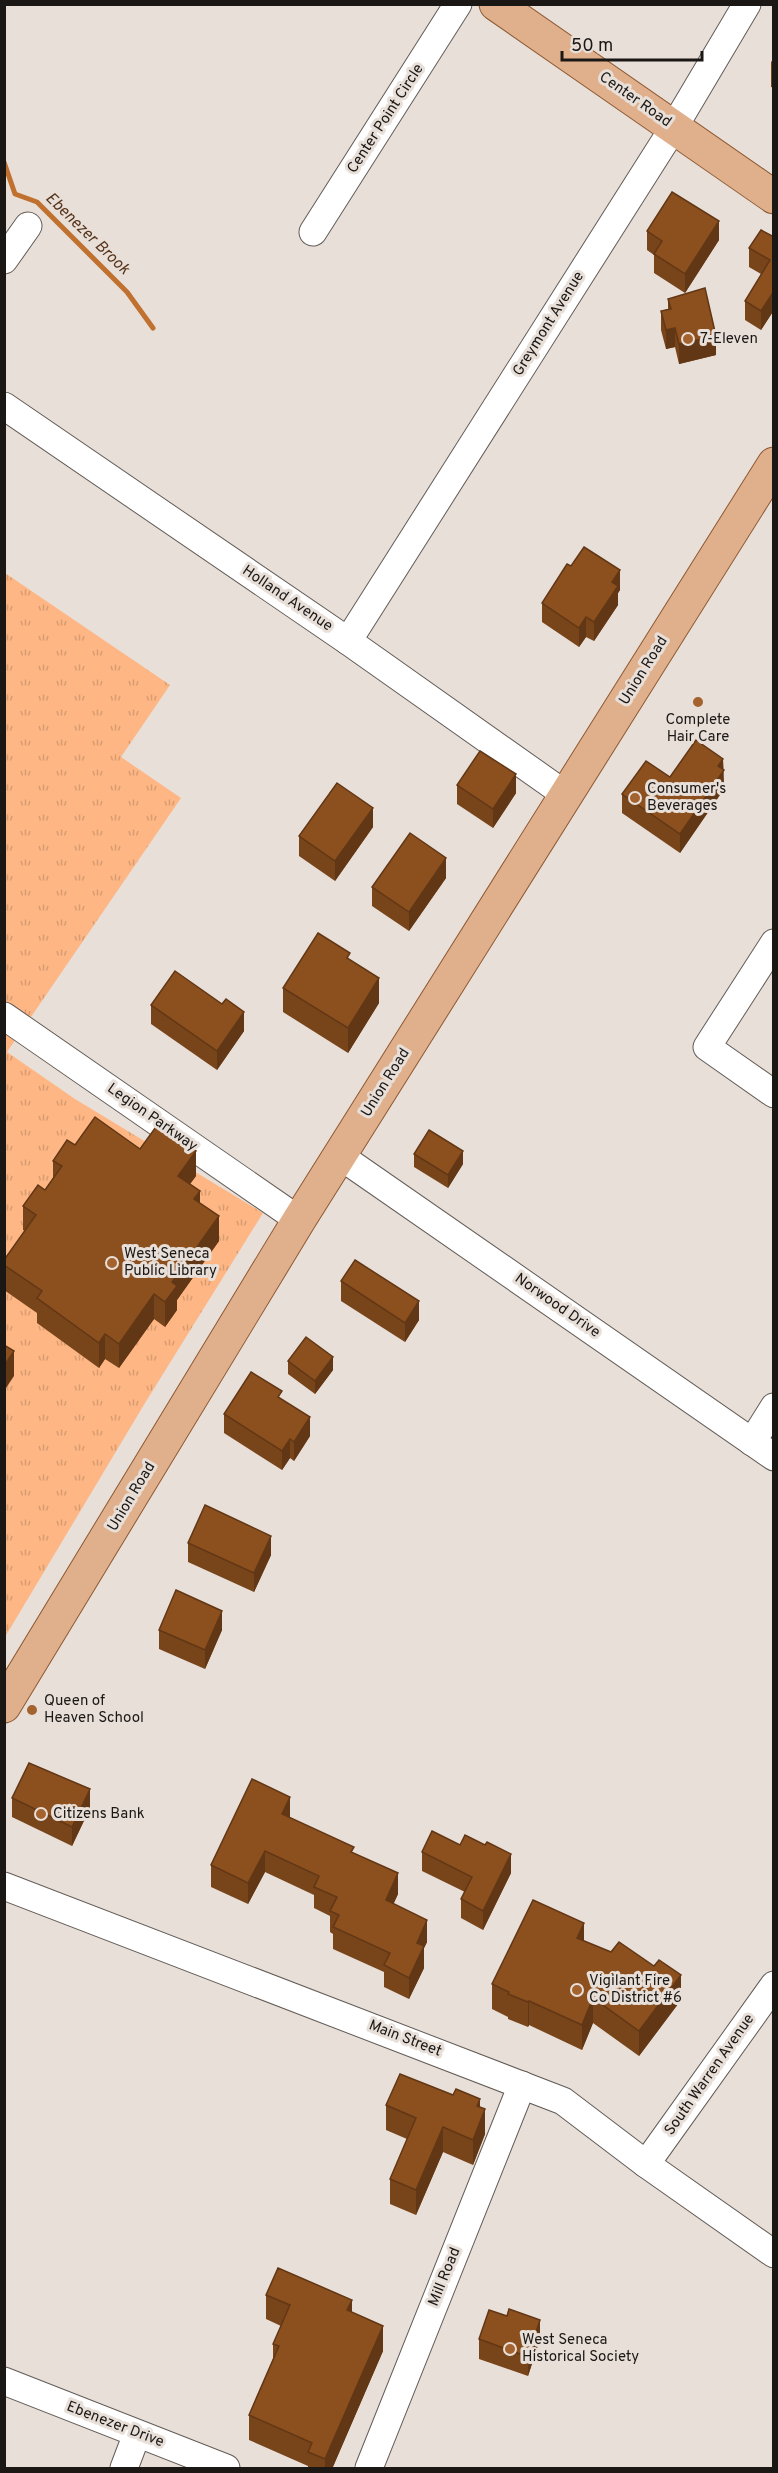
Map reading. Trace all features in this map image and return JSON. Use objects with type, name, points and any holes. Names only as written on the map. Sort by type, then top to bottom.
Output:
[{"type":"main road","name":"Center Road","points":[[496,4],[774,196]]},
{"type":"main road","name":"Union Road","points":[[4,1706],[299,1220],[774,464]]},
{"type":"street","name":"Center Point Circle","points":[[313,232],[458,4]]},
{"type":"street","name":"Greymont Avenue","points":[[348,641],[674,128],[747,4]]},
{"type":"street","points":[[4,260],[28,226]]},
{"type":"street","name":"Holland Avenue","points":[[4,406],[348,641],[566,795]]},
{"type":"street","points":[[774,943],[707,1047],[774,1094]]},
{"type":"street","name":"Legion Parkway","points":[[4,1016],[299,1220]]},
{"type":"street","name":"Norwood Drive","points":[[340,1156],[763,1449]]},
{"type":"street","points":[[763,1449],[774,1407]]},
{"type":"street","name":"Main Street","points":[[4,1886],[562,2101],[646,2164],[774,2254]]},
{"type":"street","name":"South Warren Avenue","points":[[646,2164],[774,1985]]},
{"type":"street","name":"Mill Road","points":[[369,2469],[522,2085]]},
{"type":"street","name":"Ebenezer Drive","points":[[4,2381],[226,2469]]},
{"type":"street","points":[[124,2469],[137,2434]]},
{"type":"green space","points":[[5,573],[170,685],[121,757],[181,798],[7,1052],[75,1099],[263,1213],[145,1403],[5,1637]]},
{"type":"building","points":[[672,192],[719,221],[685,274],[654,254],[662,241],[647,231]]},
{"type":"building","points":[[761,230],[774,237],[774,291],[761,311],[745,301],[770,260],[749,248]]},
{"type":"building","points":[[705,288],[716,336],[679,344],[675,328],[666,330],[661,311],[671,309],[668,299]]},
{"type":"building","points":[[584,547],[620,570],[612,582],[618,586],[594,622],[586,617],[579,628],[542,603],[567,564],[571,566]]},
{"type":"building","points":[[696,740],[723,759],[718,766],[724,770],[680,834],[622,794],[646,761],[670,777]]},
{"type":"building","points":[[480,751],[516,774],[493,809],[457,785]]},
{"type":"building","points":[[337,783],[373,808],[335,861],[299,836]]},
{"type":"building","points":[[410,833],[446,858],[409,912],[372,887]]},
{"type":"building","points":[[318,933],[350,953],[347,958],[379,978],[348,1028],[283,988]]},
{"type":"building","points":[[175,971],[222,1004],[226,999],[244,1012],[217,1051],[151,1005]]},
{"type":"building","name":"West Seneca Public Library","points":[[95,1117],[140,1149],[158,1124],[196,1151],[178,1176],[200,1191],[194,1199],[219,1216],[172,1282],[177,1286],[165,1302],[154,1294],[119,1344],[105,1334],[99,1343],[37,1298],[42,1291],[4,1265],[4,1260],[36,1215],[23,1206],[38,1185],[45,1190],[62,1166],[53,1161],[67,1140],[75,1145]]},
{"type":"building","points":[[429,1130],[463,1151],[448,1175],[414,1154]]},
{"type":"building","points":[[355,1260],[419,1301],[405,1323],[341,1281]]},
{"type":"building","points":[[306,1337],[333,1357],[315,1381],[288,1361]]},
{"type":"building","points":[[4,1345],[14,1351],[4,1366]]},
{"type":"building","points":[[251,1372],[282,1391],[278,1397],[310,1417],[294,1442],[290,1439],[282,1451],[224,1414]]},
{"type":"building","points":[[205,1505],[271,1536],[254,1573],[188,1543]]},
{"type":"building","points":[[176,1590],[222,1611],[205,1650],[159,1630]]},
{"type":"building","points":[[29,1763],[90,1789],[72,1827],[12,1798]]},
{"type":"building","points":[[252,1779],[290,1797],[282,1814],[354,1847],[351,1852],[398,1873],[386,1900],[427,1920],[417,1943],[424,1946],[409,1978],[384,1965],[390,1953],[333,1927],[339,1915],[330,1911],[337,1897],[314,1887],[319,1876],[265,1851],[248,1883],[211,1865]]},
{"type":"building","points":[[432,1831],[460,1845],[465,1835],[485,1845],[487,1842],[511,1854],[483,1911],[461,1899],[472,1877],[422,1852]]},
{"type":"building","name":"Vigilant Fire Co District #6","points":[[533,1900],[584,1923],[577,1938],[611,1952],[619,1942],[654,1966],[659,1960],[681,1975],[639,2031],[593,1998],[582,2025],[508,1994],[509,1992],[492,1984]]},
{"type":"building","points":[[400,2074],[453,2095],[456,2089],[480,2099],[477,2106],[485,2109],[473,2140],[443,2127],[416,2190],[390,2179],[416,2118],[386,2105]]},
{"type":"building","points":[[278,2268],[352,2300],[347,2310],[383,2326],[325,2459],[308,2452],[312,2443],[249,2415],[279,2346],[273,2344],[290,2305],[266,2295]]},
{"type":"building","points":[[509,2309],[540,2320],[528,2357],[479,2339],[489,2310],[507,2316]]},
{"type":"waterway","name":"Ebenezer Brook","points":[[4,162],[15,194],[37,202],[127,292],[153,328]]},
{"type":"place","name":"7-Eleven","points":[[688,339]]},
{"type":"place","name":"Complete Hair Care","points":[[698,702]]},
{"type":"place","name":"Consumer's Beverages","points":[[635,798]]},
{"type":"place","name":"West Seneca Public Library","points":[[112,1263]]},
{"type":"place","name":"Queen of Heaven School","points":[[32,1710]]},
{"type":"place","name":"Citizens Bank","points":[[41,1814]]},
{"type":"place","name":"Vigilant Fire Co District #6","points":[[577,1990]]},
{"type":"place","name":"West Seneca Historical Society","points":[[510,2349]]}]
